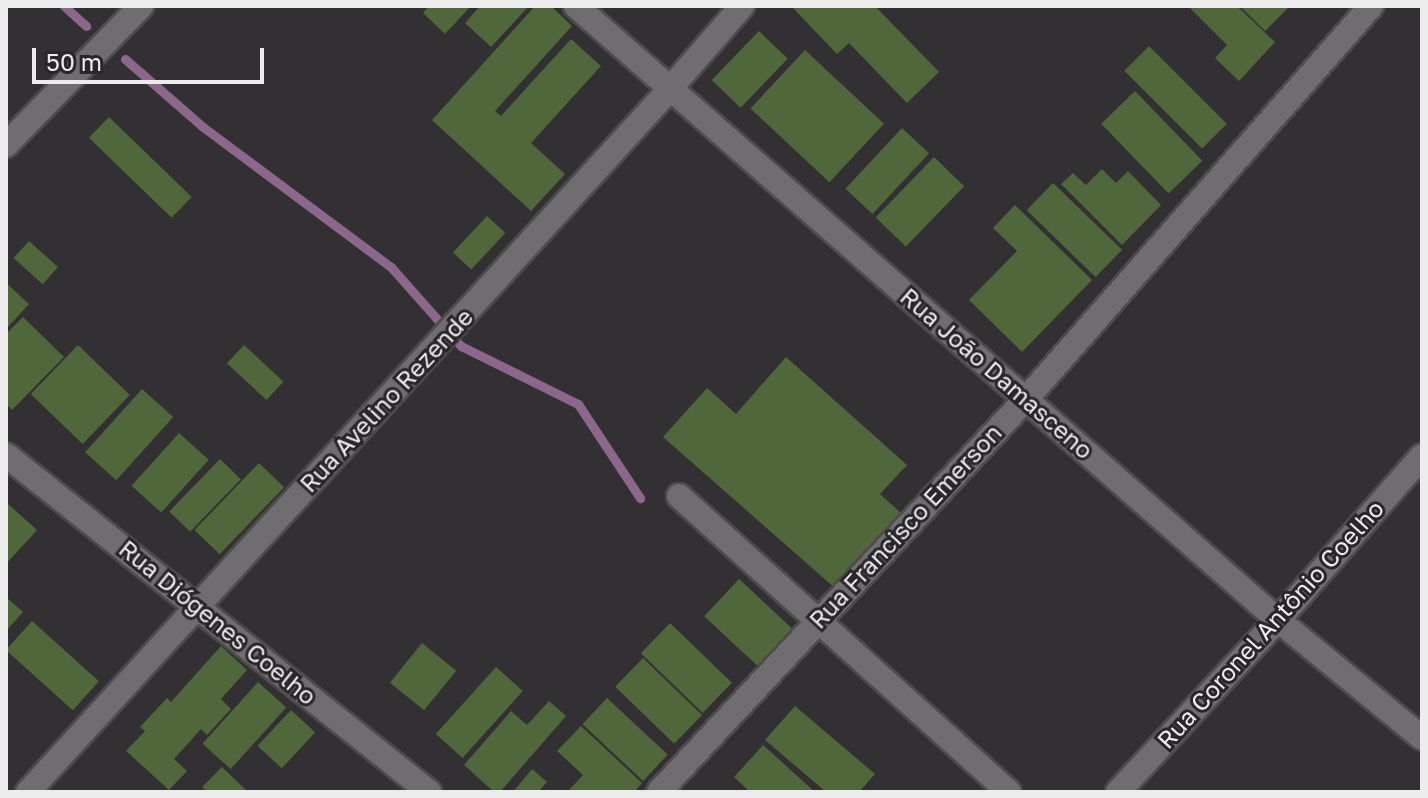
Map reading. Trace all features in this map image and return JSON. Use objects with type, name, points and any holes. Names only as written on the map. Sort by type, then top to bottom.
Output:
[{"type":"street","points":[[6,145],[141,6]]},
{"type":"street","name":"Rua João Damasceno","points":[[576,6],[1278,620],[1422,738]]},
{"type":"street","name":"Rua Avelino Rezende","points":[[28,792],[669,90],[742,6]]},
{"type":"street","name":"Rua Francisco Emerson","points":[[659,792],[816,620],[1027,398],[1371,6]]},
{"type":"street","name":"Rua Diógenes Coelho","points":[[6,455],[429,792]]},
{"type":"street","name":"Rua Coronel Antônio Coelho","points":[[1118,792],[1278,620],[1422,456]]},
{"type":"street","points":[[679,496],[1009,792]]},
{"type":"building","points":[[429,6],[471,6],[445,34],[423,13]]},
{"type":"building","points":[[480,6],[529,6],[491,47],[465,23]]},
{"type":"building","points":[[535,6],[551,6],[572,26],[495,111],[501,116],[571,39],[601,66],[531,143],[565,174],[531,211],[432,120]]},
{"type":"building","points":[[791,6],[875,6],[939,72],[907,103],[849,43],[837,54]]},
{"type":"building","points":[[1188,6],[1237,6],[1275,42],[1239,81],[1215,58],[1227,45]]},
{"type":"building","points":[[1240,6],[1290,6],[1265,31]]},
{"type":"building","points":[[759,31],[788,59],[741,108],[712,80]]},
{"type":"building","points":[[1149,46],[1227,124],[1202,149],[1124,71]]},
{"type":"building","points":[[805,50],[884,124],[829,182],[750,109]]},
{"type":"building","points":[[1135,91],[1202,161],[1169,193],[1101,124]]},
{"type":"building","points":[[109,117],[192,197],[172,218],[89,138]]},
{"type":"building","points":[[902,128],[929,153],[872,214],[845,189]]},
{"type":"building","points":[[934,157],[964,186],[906,247],[876,217]]},
{"type":"building","points":[[1102,169],[1116,183],[1128,171],[1161,205],[1122,245],[1061,184],[1073,173],[1086,185]]},
{"type":"building","points":[[1053,183],[1122,250],[1096,277],[1027,210]]},
{"type":"building","points":[[1015,205],[1092,280],[1022,352],[969,300],[1017,251],[993,228]]},
{"type":"building","points":[[487,216],[505,233],[471,270],[453,253]]},
{"type":"building","points":[[29,241],[58,267],[43,284],[14,258]]},
{"type":"building","points":[[6,283],[29,304],[6,329]]},
{"type":"building","points":[[23,317],[64,357],[12,410],[6,404],[6,334]]},
{"type":"building","points":[[78,345],[130,395],[83,444],[31,394]]},
{"type":"building","points":[[244,345],[283,382],[266,400],[227,363]]},
{"type":"building","points":[[786,357],[907,465],[880,494],[902,514],[836,589],[663,437],[707,388],[736,414]]},
{"type":"building","points":[[142,389],[173,417],[116,480],[85,452]]},
{"type":"building","points":[[179,433],[209,460],[161,513],[131,486]]},
{"type":"building","points":[[220,459],[241,479],[190,532],[169,512]]},
{"type":"building","points":[[259,463],[284,487],[220,554],[194,530]]},
{"type":"building","points":[[6,502],[37,530],[6,564]]},
{"type":"building","points":[[739,579],[792,629],[758,666],[704,616]]},
{"type":"building","points":[[6,597],[23,612],[6,631]]},
{"type":"building","points":[[32,621],[99,681],[73,710],[6,650]]},
{"type":"building","points":[[670,623],[732,683],[703,713],[641,653]]},
{"type":"building","points":[[422,643],[456,671],[424,710],[390,683]]},
{"type":"building","points":[[221,646],[247,670],[221,699],[231,709],[207,735],[201,729],[174,759],[187,771],[169,790],[126,751],[145,731],[140,727],[167,698],[171,702]]},
{"type":"building","points":[[643,658],[702,715],[674,744],[615,687]]},
{"type":"building","points":[[496,667],[523,691],[463,758],[436,734]]},
{"type":"building","points":[[258,682],[286,707],[231,769],[202,744]]},
{"type":"building","points":[[607,698],[668,755],[643,781],[582,724]]},
{"type":"building","points":[[549,701],[566,716],[500,792],[494,792],[464,765],[511,711],[527,725]]},
{"type":"building","points":[[795,706],[875,774],[859,792],[826,792],[765,740]]},
{"type":"building","points":[[291,710],[315,733],[282,768],[258,746]]},
{"type":"building","points":[[581,726],[642,783],[634,792],[569,790],[583,775],[557,751]]},
{"type":"building","points":[[763,745],[815,792],[750,792],[734,777]]},
{"type":"building","points":[[222,767],[248,792],[207,792],[202,787]]},
{"type":"building","points":[[532,769],[547,782],[538,792],[513,792]]},
{"type":"waterway","points":[[64,6],[86,26]]},
{"type":"waterway","points":[[125,59],[203,127],[391,267],[461,346],[578,404],[640,498]]}]
